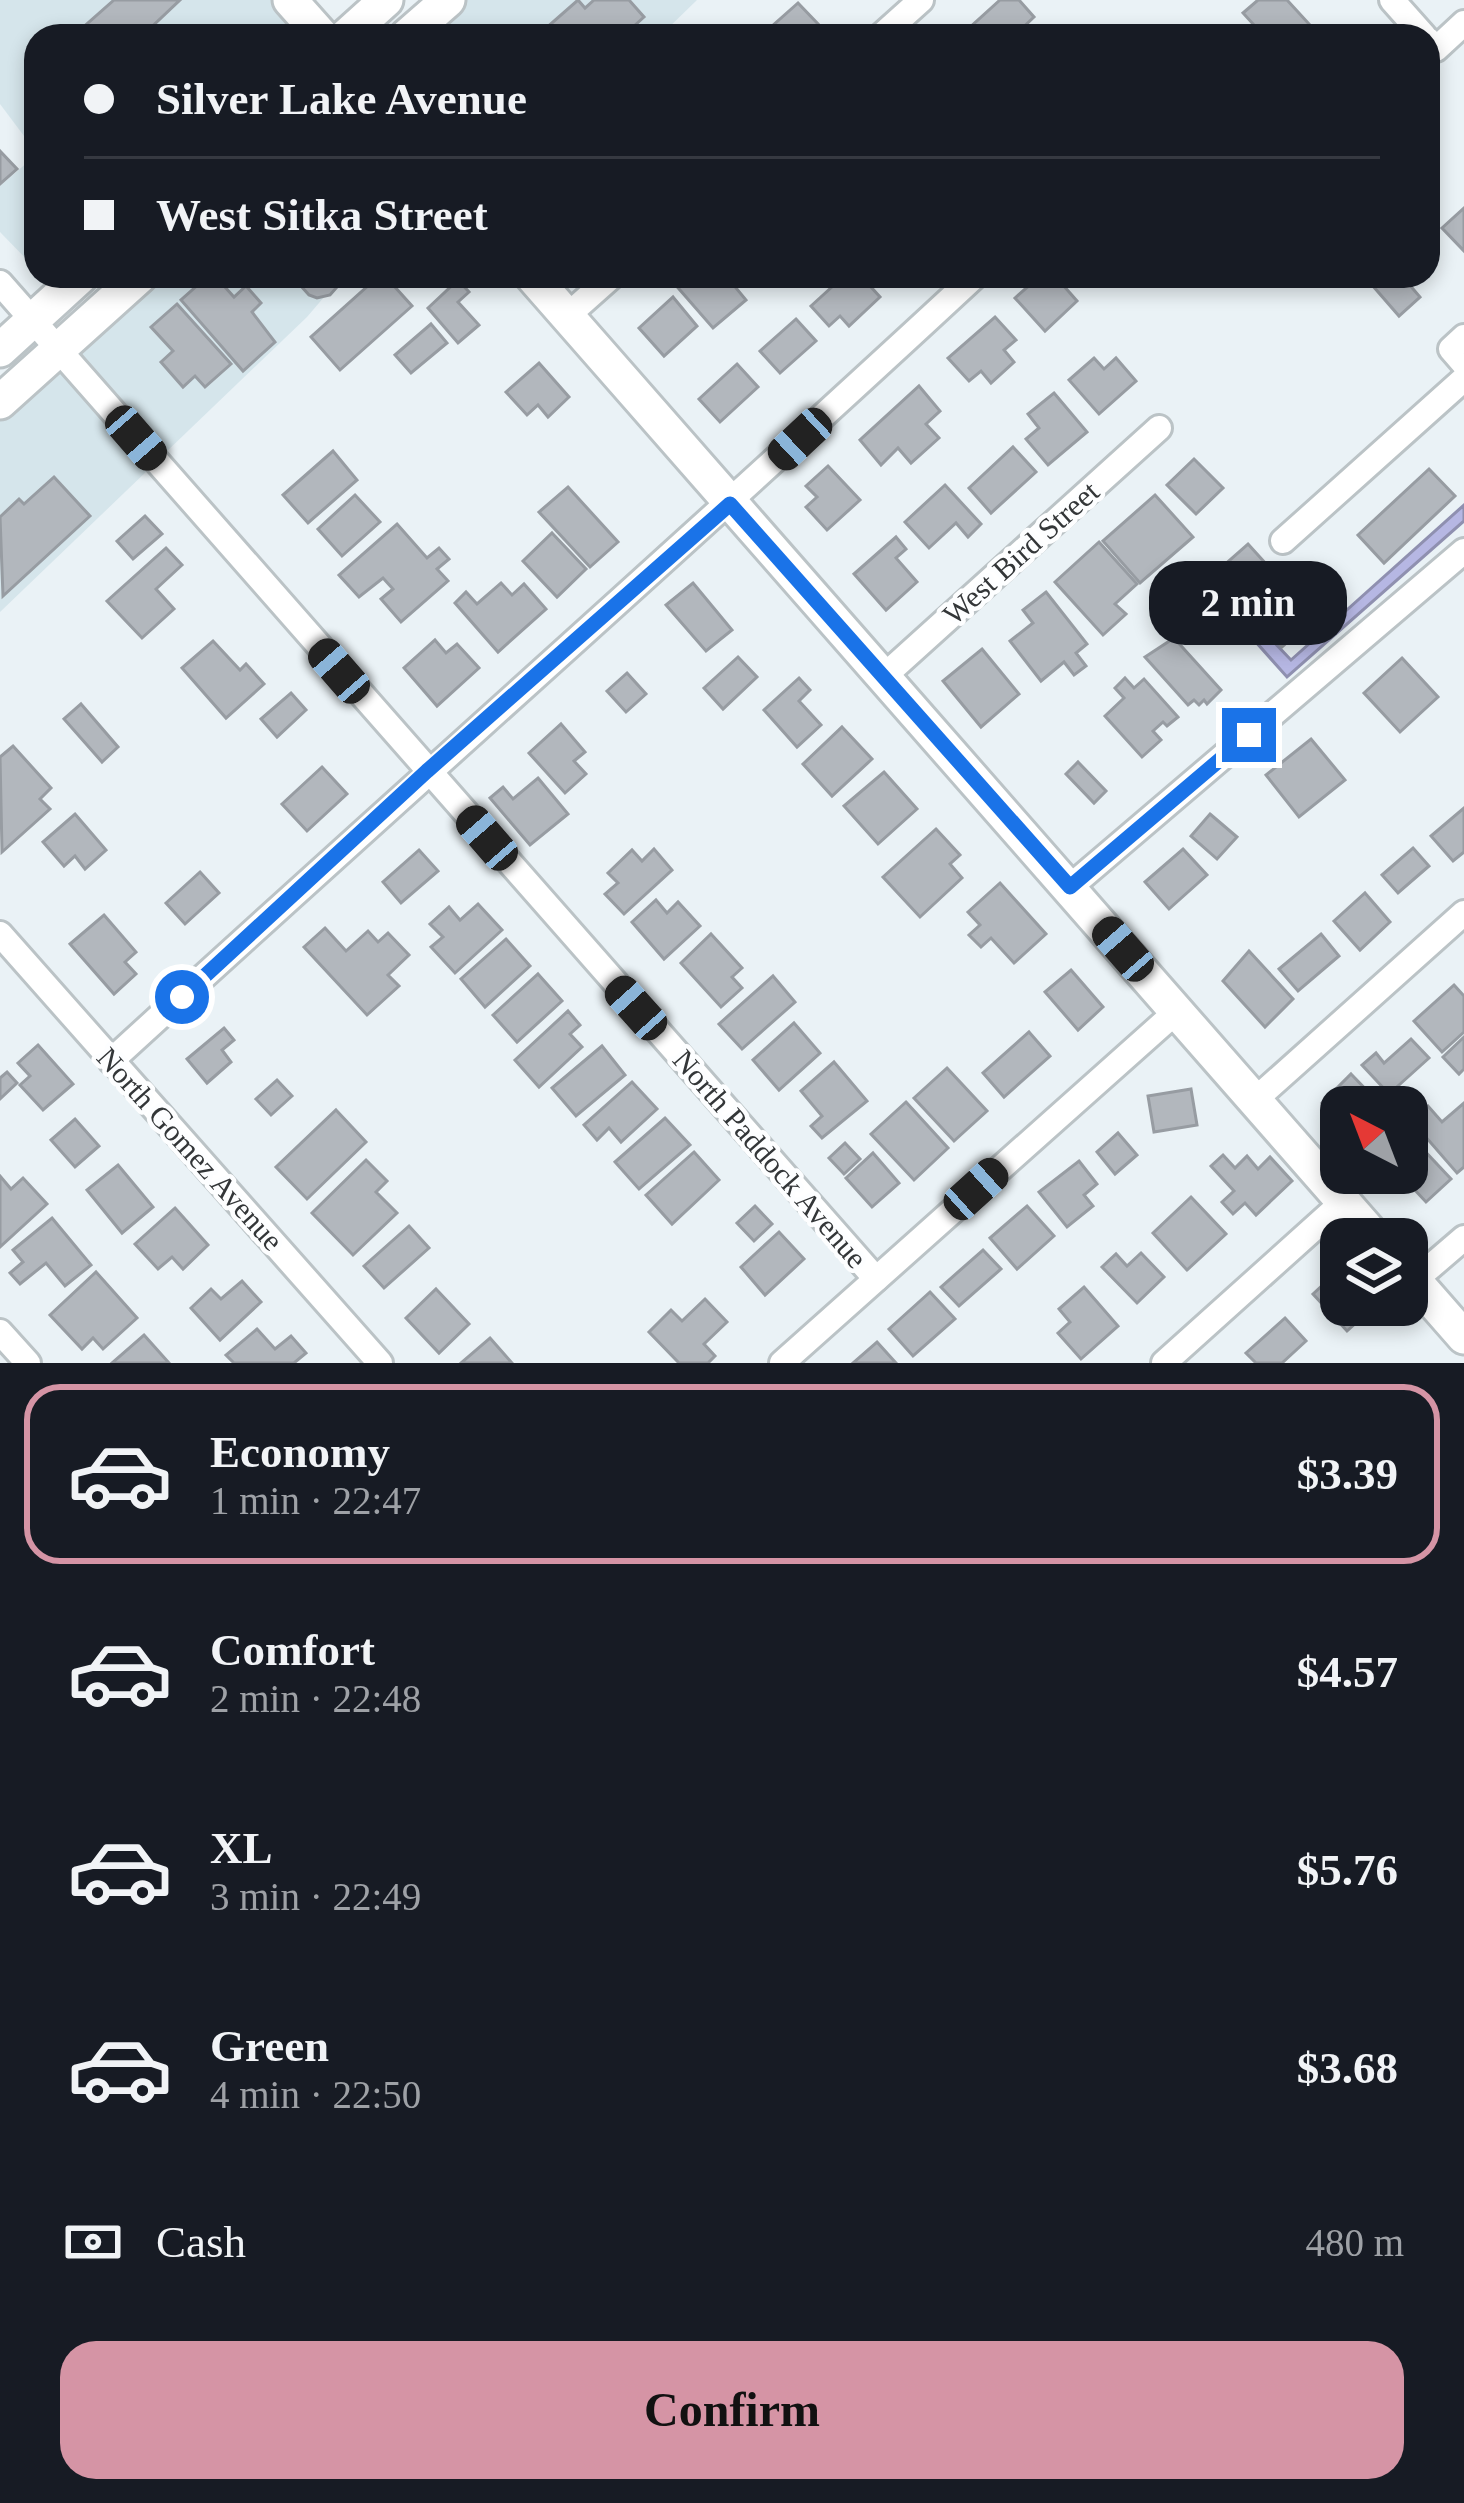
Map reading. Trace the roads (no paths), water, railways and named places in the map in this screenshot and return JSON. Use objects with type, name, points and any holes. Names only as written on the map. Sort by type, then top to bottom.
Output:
[{"type":"street","points":[[290,0],[311,24]]},
{"type":"street","points":[[359,24],[386,0]]},
{"type":"street","points":[[421,24],[448,0]]},
{"type":"street","points":[[895,24],[922,0]]},
{"type":"street","points":[[1392,0],[1413,24]]},
{"type":"street","name":"North Paddock Avenue","points":[[0,283],[876,1279]]},
{"type":"street","points":[[0,350],[68,288]]},
{"type":"street","points":[[0,402],[127,288]]},
{"type":"street","points":[[542,288],[1356,1218]]},
{"type":"street","points":[[567,316],[598,288]]},
{"type":"street","points":[[111,1061],[427,771],[730,504],[962,288]]},
{"type":"street","points":[[1283,541],[1464,379]]},
{"type":"street","name":"West Bird Street","points":[[882,678],[1159,428]]},
{"type":"street","points":[[1070,887],[1464,551]]},
{"type":"street","points":[[1256,1099],[1464,913]]},
{"type":"street","name":"North Gomez Avenue","points":[[0,934],[380,1363]]},
{"type":"street","points":[[782,1363],[1177,1011]]},
{"type":"street","points":[[1164,1363],[1342,1203]]},
{"type":"street","points":[[1428,1264],[1464,1238]]},
{"type":"street","points":[[1428,1296],[1464,1337]]},
{"type":"street","points":[[0,1332],[28,1363]]},
{"type":"water","points":[[1464,505],[1464,521],[1287,677],[1199,578],[1206,571],[1291,660]]}]
